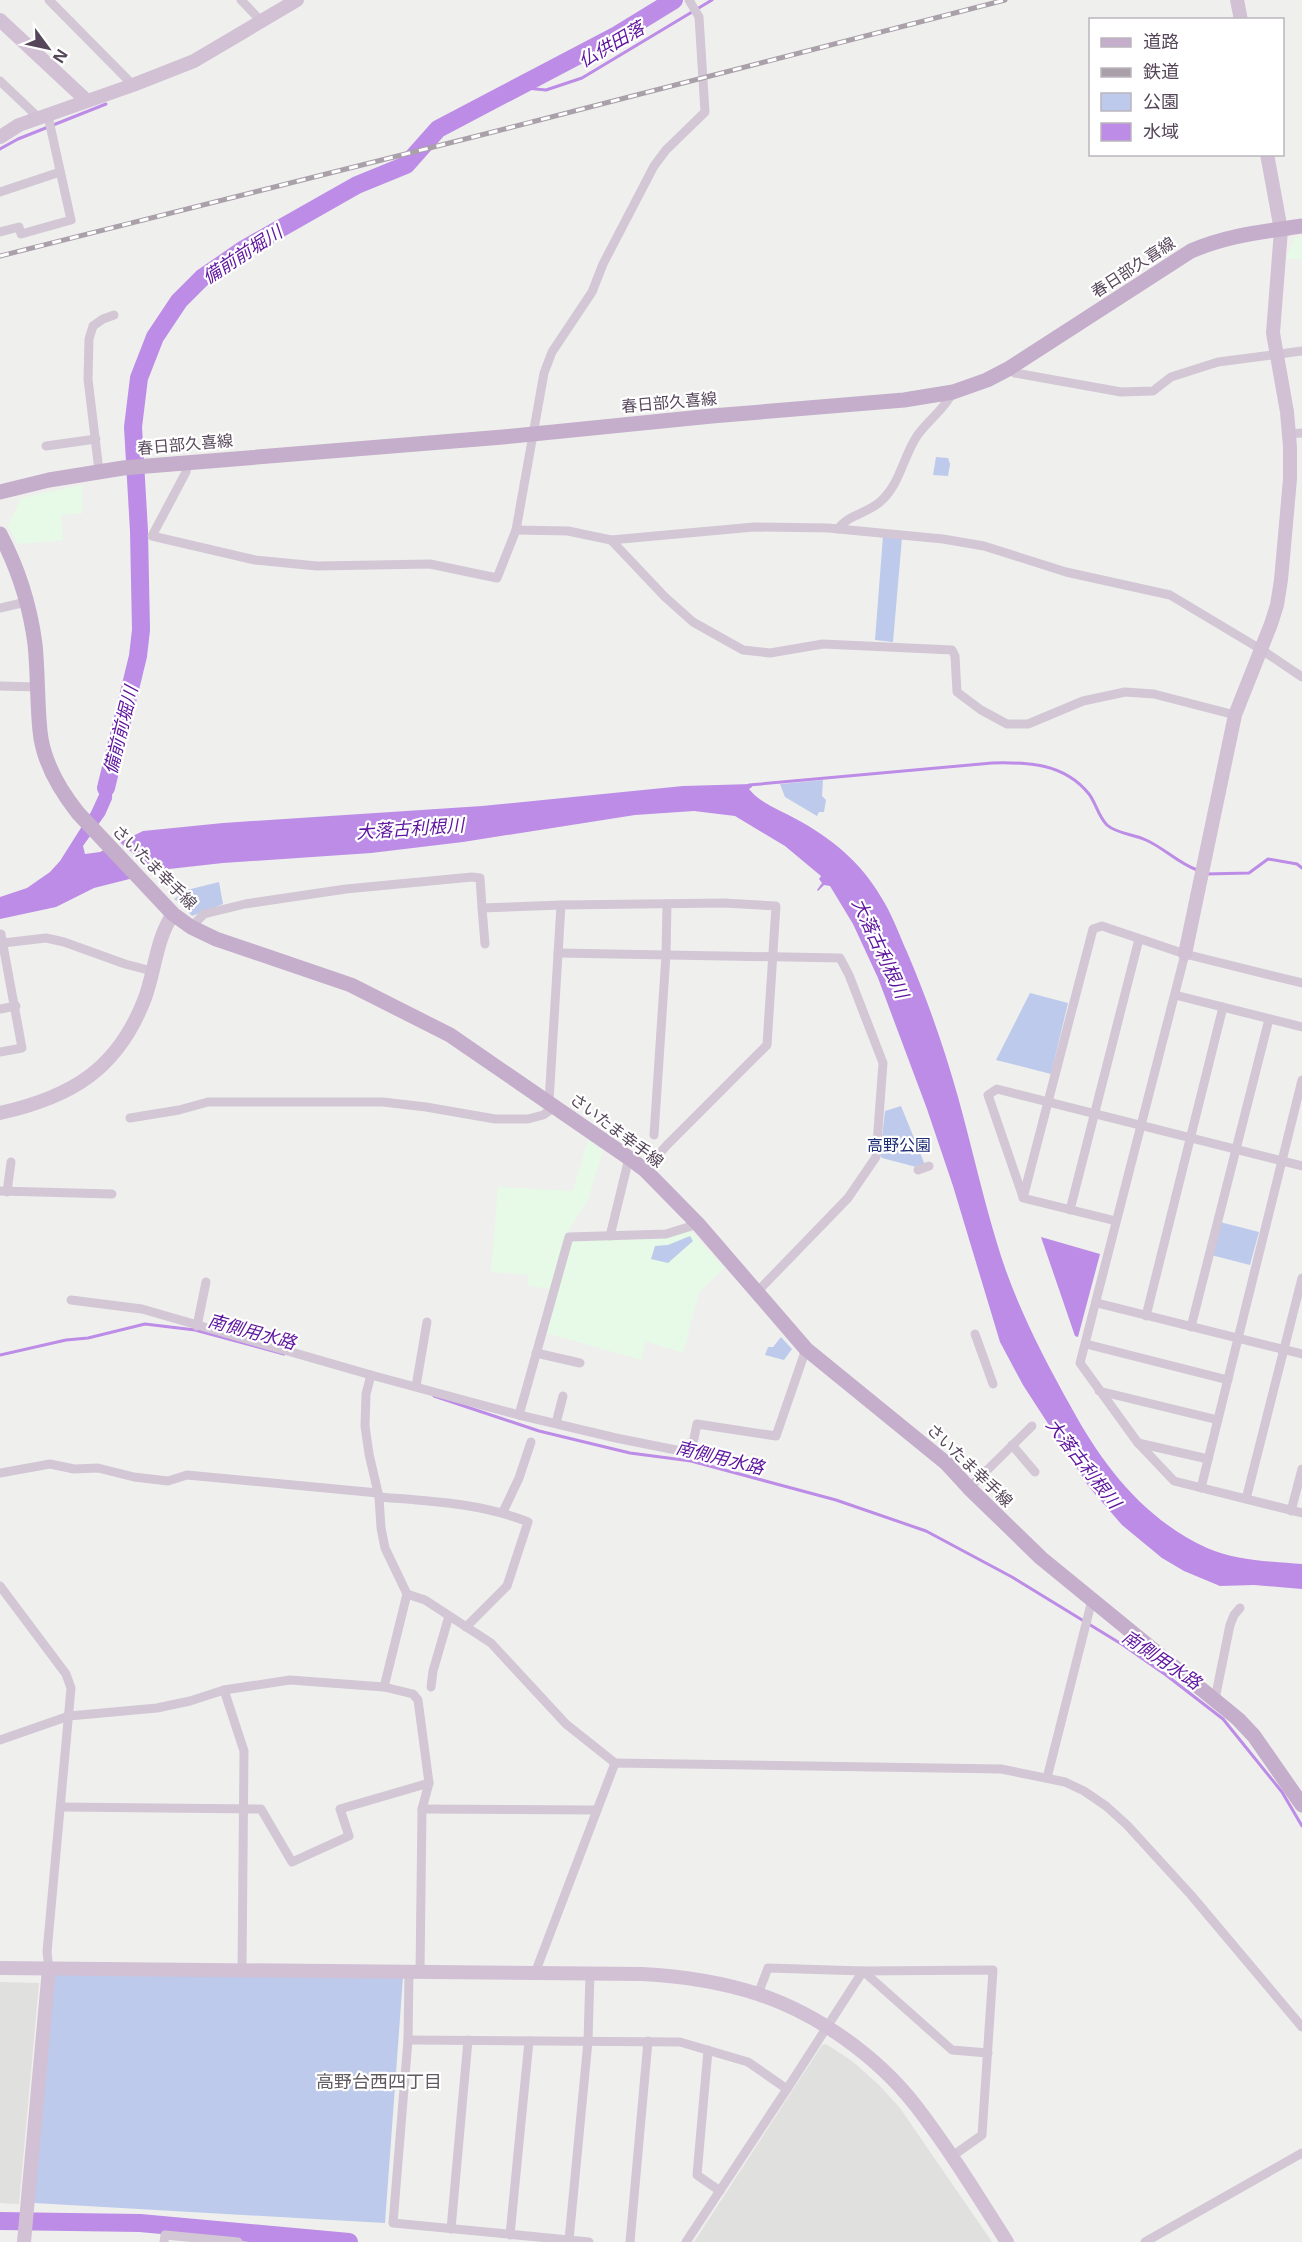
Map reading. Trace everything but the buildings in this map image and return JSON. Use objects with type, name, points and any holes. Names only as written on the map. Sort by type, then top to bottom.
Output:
[{"type":"main road","name":"春日部久喜線","points":[[0,492],[49,480],[123,468],[904,400],[953,392],[987,380],[1008,369],[1191,251],[1215,241],[1236,236],[1302,226]]},
{"type":"main road","name":"さいたま幸手線","points":[[0,534],[20,580],[33,636],[40,732],[46,759],[57,783],[78,813],[173,914],[191,927],[216,939],[351,985],[450,1035],[645,1170],[698,1224],[806,1349],[946,1462],[969,1488],[1041,1558],[1238,1719],[1254,1736],[1302,1805]]},
{"type":"street","points":[[241,0],[261,21]]},
{"type":"street","points":[[0,136],[20,125],[194,61],[297,0]]},
{"type":"street","points":[[1237,0],[1241,18]]},
{"type":"street","points":[[51,1],[133,85]]},
{"type":"street","points":[[188,462],[186,472],[152,536],[255,560],[317,566],[430,564],[497,578],[516,530],[544,373],[552,352],[592,292],[603,264],[654,166],[666,150],[705,112],[699,17],[692,5]]},
{"type":"street","points":[[0,20],[86,100]]},
{"type":"street","points":[[0,81],[44,117],[71,220],[21,234],[19,227],[0,232]]},
{"type":"street","points":[[1267,156],[1281,230],[1274,302],[1275,354],[1287,412],[1295,433],[1281,580],[1277,605],[1262,650],[1235,715],[1185,954],[1080,1363],[1138,1443],[1174,1481],[1302,1513]]},
{"type":"street","points":[[0,192],[60,172]]},
{"type":"street","points":[[99,471],[88,379],[89,339],[93,326],[114,315]]},
{"type":"street","points":[[1008,369],[1015,373],[1121,392],[1153,391],[1171,377],[1218,362],[1302,351]]},
{"type":"street","points":[[838,529],[844,523],[875,506],[885,497],[893,487],[918,435],[940,412],[953,392]]},
{"type":"street","points":[[46,446],[96,439]]},
{"type":"street","points":[[516,530],[568,531],[611,540],[754,527],[838,529],[943,539],[984,546],[1066,572],[1170,595],[1262,650],[1302,677]]},
{"type":"street","points":[[611,540],[651,583],[693,622],[743,650],[771,653],[823,644],[952,650],[955,656],[957,692],[981,710],[1007,724],[1028,724],[1083,701],[1125,692],[1154,694],[1235,715]]},
{"type":"street","points":[[0,608],[26,602]]},
{"type":"street","points":[[0,686],[38,687]]},
{"type":"street","points":[[191,927],[204,914],[245,904],[346,889],[472,877],[480,878],[484,944]]},
{"type":"street","points":[[482,908],[724,903],[776,906],[767,1045],[645,1170]]},
{"type":"street","points":[[654,1136],[666,955],[667,904]]},
{"type":"street","points":[[130,1118],[179,1110],[208,1102],[383,1102],[495,1119],[528,1119],[543,1115],[552,1104],[561,905]]},
{"type":"street","points":[[0,1113],[48,1101],[81,1083],[107,1062],[128,1033],[145,997],[165,927],[173,914]]},
{"type":"street","points":[[1023,1198],[1093,929],[1102,926],[1185,954],[1302,983]]},
{"type":"street","points":[[0,1052],[22,1048],[16,1006],[3,962],[2,939],[46,938],[152,971]]},
{"type":"street","points":[[1070,1210],[1139,939]]},
{"type":"street","points":[[558,953],[840,958],[884,1063],[876,1157],[848,1198],[757,1292]]},
{"type":"street","points":[[1175,995],[1302,1027]]},
{"type":"street","points":[[0,1009],[16,1006]]},
{"type":"street","points":[[1146,1316],[1223,1007]]},
{"type":"street","points":[[1191,1327],[1269,1019]]},
{"type":"street","points":[[1201,1488],[1282,1161],[1298,1111],[1302,1080]]},
{"type":"street","points":[[1023,1198],[988,1095],[997,1089],[1302,1166]]},
{"type":"street","points":[[610,1236],[629,1158]]},
{"type":"street","points":[[11,1162],[4,1191],[112,1194]]},
{"type":"street","points":[[918,1170],[929,1166]]},
{"type":"street","points":[[1023,1198],[1116,1221]]},
{"type":"street","points":[[519,1414],[569,1237],[666,1234],[698,1224]]},
{"type":"street","points":[[1246,1499],[1284,1350],[1299,1305],[1302,1278]]},
{"type":"street","points":[[197,1326],[206,1282]]},
{"type":"street","points":[[71,1300],[142,1309],[371,1375],[519,1414],[691,1453],[696,1424],[776,1436],[806,1349]]},
{"type":"street","points":[[1096,1303],[1302,1354]]},
{"type":"street","points":[[416,1386],[427,1322]]},
{"type":"street","points":[[975,1334],[993,1384]]},
{"type":"street","points":[[1086,1344],[1228,1380]]},
{"type":"street","points":[[536,1353],[580,1363]]},
{"type":"street","points":[[371,1375],[366,1394],[365,1426],[369,1454],[379,1495],[385,1548],[406,1594],[384,1687]]},
{"type":"street","points":[[1099,1390],[1218,1420]]},
{"type":"street","points":[[556,1423],[563,1396]]},
{"type":"street","points":[[969,1488],[1032,1426]]},
{"type":"street","points":[[503,1512],[519,1478],[531,1442]]},
{"type":"street","points":[[1138,1443],[1208,1459]]},
{"type":"street","points":[[1012,1445],[1035,1472]]},
{"type":"street","points":[[0,1473],[50,1464],[74,1469],[98,1468],[134,1477],[168,1481],[187,1475],[440,1502],[503,1512],[528,1522],[507,1586],[466,1627]]},
{"type":"street","points":[[1292,1511],[1302,1469]]},
{"type":"street","points":[[0,1586],[66,1674],[70,1688],[47,1952],[49,1969],[24,2242]]},
{"type":"street","points":[[406,1594],[425,1600],[491,1643],[566,1724],[615,1763],[1001,1769],[1065,1782],[1084,1791],[1106,1806],[1127,1825],[1191,1895],[1302,2027]]},
{"type":"street","points":[[1047,1778],[1092,1600]]},
{"type":"street","points":[[1215,1699],[1230,1625],[1240,1608]]},
{"type":"street","points":[[431,1687],[433,1671],[449,1616]]},
{"type":"street","points":[[0,1740],[69,1716],[157,1707],[190,1701],[224,1690],[290,1680],[384,1687],[413,1694],[418,1700],[429,1783],[422,1809],[415,1972],[393,2223],[589,2242]]},
{"type":"street","points":[[224,1690],[244,1751],[242,1970]]},
{"type":"street","points":[[535,1973],[615,1763]]},
{"type":"street","points":[[61,1807],[261,1809],[292,1862],[348,1836],[340,1809],[429,1783]]},
{"type":"street","points":[[422,1809],[597,1810]]},
{"type":"street","points":[[0,1968],[673,1976],[758,1994],[827,2028],[848,2042],[892,2080],[915,2104],[1007,2242]]},
{"type":"street","points":[[758,1994],[768,1968],[863,1971],[993,1970],[982,2135],[951,2157]]},
{"type":"street","points":[[686,2242],[863,1971]]},
{"type":"street","points":[[863,1971],[952,2050],[987,2053]]},
{"type":"street","points":[[569,2240],[588,2041],[590,1974]]},
{"type":"street","points":[[408,2040],[680,2042],[748,2062],[787,2089]]},
{"type":"street","points":[[451,2229],[468,2040]]},
{"type":"street","points":[[510,2235],[529,2041]]},
{"type":"street","points":[[630,2242],[648,2042]]},
{"type":"street","points":[[708,2050],[697,2175],[720,2191]]},
{"type":"street","points":[[1145,2242],[1302,2153]]},
{"type":"street","points":[[164,2242],[165,2235],[238,2242]]},
{"type":"shaded area","points":[[1302,237],[1302,259],[1286,259],[1295,238]]},
{"type":"shaded area","points":[[82,485],[83,513],[61,515],[63,540],[18,544],[8,526],[21,498]]},
{"type":"shaded area","points":[[588,1140],[603,1151],[588,1199],[566,1235],[689,1229],[724,1268],[699,1292],[683,1353],[646,1341],[642,1360],[546,1333],[555,1290],[528,1285],[529,1275],[491,1272],[498,1187],[573,1191]]},
{"type":"shaded area","points":[[0,1982],[39,1983],[19,2204],[0,2203]]},
{"type":"shaded area","points":[[826,2044],[852,2061],[900,2108],[992,2242],[694,2242],[822,2045]]},
{"type":"green space","points":[[936,457],[948,458],[950,464],[948,476],[933,475]]},
{"type":"green space","points":[[883,536],[902,538],[893,642],[875,640]]},
{"type":"green space","points":[[823,780],[822,796],[826,800],[824,812],[819,812],[817,816],[785,797],[780,784]]},
{"type":"green space","points":[[219,882],[223,904],[192,916],[174,899],[187,890]]},
{"type":"green space","points":[[1030,993],[1068,1003],[1051,1074],[996,1060]]},
{"type":"green space","name":"高野公園","points":[[901,1106],[925,1165],[920,1168],[882,1158],[880,1155],[885,1111]]},
{"type":"green space","points":[[1220,1222],[1259,1232],[1250,1265],[1211,1255]]},
{"type":"green space","points":[[690,1236],[693,1241],[668,1263],[651,1259],[655,1246],[668,1245]]},
{"type":"green space","points":[[781,1337],[792,1349],[784,1360],[765,1355],[768,1347],[773,1347]]},
{"type":"green space","points":[[53,1974],[403,1977],[385,2223],[34,2203]]},
{"type":"water","name":"大落古利根川","points":[[113,764],[112,799],[105,815],[83,846],[85,854],[100,852],[143,831],[223,823],[482,806],[683,786],[752,784],[749,789],[759,799],[809,826],[855,862],[873,884],[889,910],[941,1042],[991,1222],[1011,1283],[1049,1366],[1097,1450],[1127,1489],[1164,1522],[1184,1536],[1207,1548],[1229,1555],[1253,1560],[1302,1564],[1302,1589],[1254,1585],[1220,1586],[1184,1571],[1162,1558],[1122,1525],[1089,1487],[1023,1385],[1000,1342],[927,1109],[878,978],[853,924],[830,886],[824,885],[818,891],[822,883],[819,879],[821,876],[785,846],[735,816],[694,811],[635,815],[463,842],[371,853],[169,869],[94,888],[56,907],[0,919],[0,897],[27,888],[50,872],[60,861],[91,812]]},
{"type":"water","points":[[1041,1237],[1100,1254],[1078,1337],[1075,1336]]},
{"type":"pier","points":[[117,840],[135,855],[153,876],[132,880],[102,848]]},
{"type":"waterway","name":"備前前堀川","points":[[106,788],[138,656],[141,630],[139,531],[133,427],[139,378],[155,337],[179,301],[202,278],[244,249],[357,185],[406,165],[438,129],[617,35],[674,0]]},
{"type":"waterway","name":"仏供田落","points":[[516,87],[546,90],[582,78],[712,0]]},
{"type":"waterway","points":[[0,149],[18,139],[106,104]]},
{"type":"waterway","points":[[749,785],[992,763],[1032,764],[1057,770],[1079,784],[1089,794],[1101,818],[1111,828],[1146,840],[1197,870]]},
{"type":"waterway","points":[[1206,874],[1249,873],[1268,859],[1297,864],[1302,868]]},
{"type":"waterway","name":"南側用水路","points":[[0,1355],[145,1324],[195,1330],[284,1354]]},
{"type":"waterway","name":"南側用水路","points":[[434,1396],[539,1431],[630,1453],[691,1461],[836,1500],[926,1531],[1012,1577],[1123,1645],[1223,1719],[1282,1792],[1302,1826]]},
{"type":"waterway","points":[[0,2221],[140,2223],[349,2242]]},
{"type":"railway","points":[[0,256],[1005,0]]},
{"type":"district","name":"高野台西四丁目","points":[[379,2081]]}]
